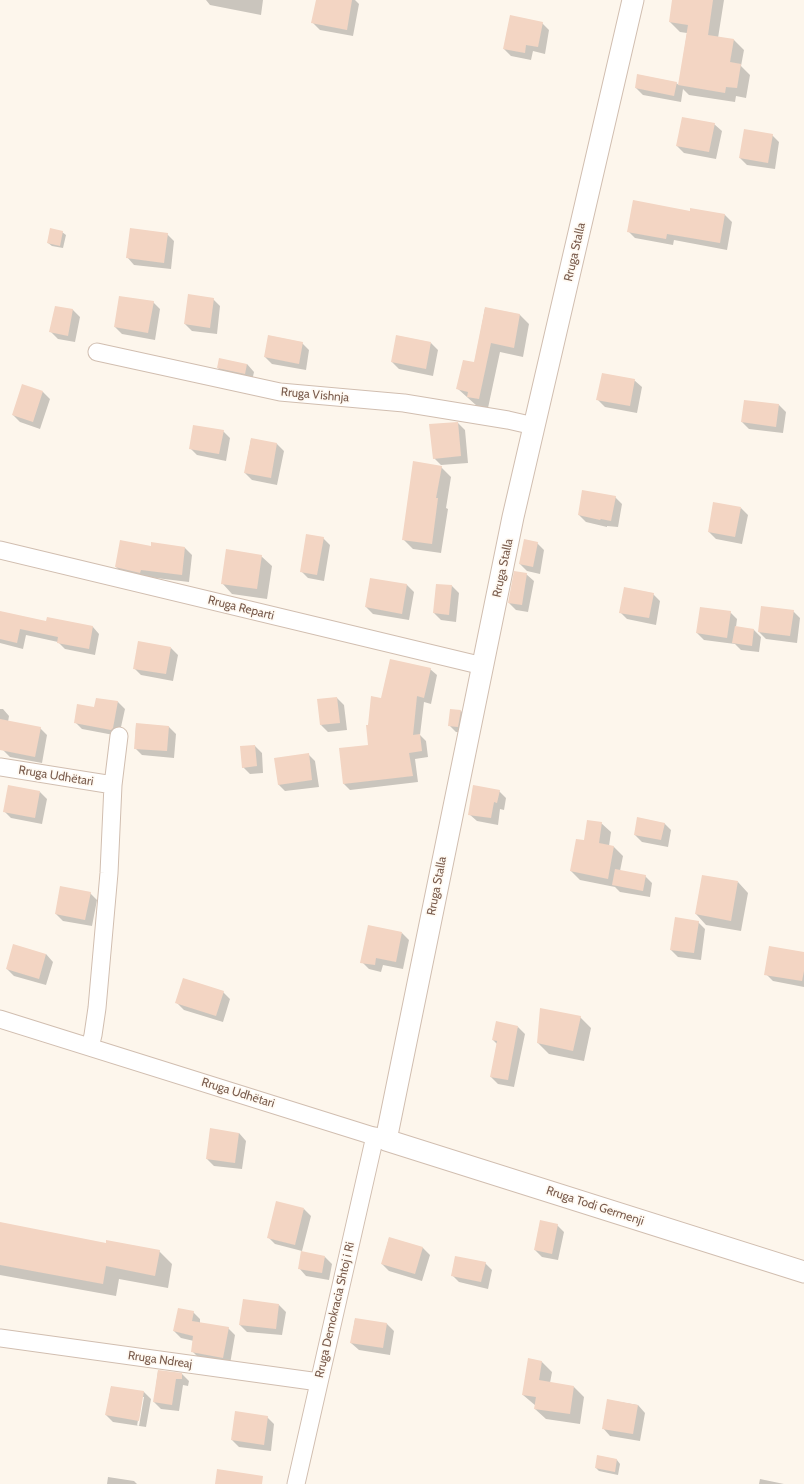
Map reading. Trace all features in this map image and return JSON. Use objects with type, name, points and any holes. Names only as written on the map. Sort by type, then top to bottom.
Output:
[{"type":"street","name":"Rruga Stalla","points":[[380,1138],[483,666],[513,517],[633,0]]},
{"type":"street","name":"Rruga Vishnja","points":[[97,352],[280,392],[404,403],[508,420],[534,426]]},
{"type":"street","name":"Rruga Reparti","points":[[0,550],[483,666]]},
{"type":"street","points":[[90,1047],[97,1008],[109,873],[112,785],[119,736]]},
{"type":"street","name":"Rruga Udhëtari","points":[[0,767],[112,785]]},
{"type":"street","name":"Rruga Udhëtari","points":[[0,1019],[380,1138]]},
{"type":"street","name":"Rruga Todi Germenji","points":[[380,1138],[804,1272]]},
{"type":"street","name":"Rruga Demokracia Shtoj i Ri","points":[[296,1484],[319,1382],[380,1138]]},
{"type":"street","name":"Rruga Ndreaj","points":[[0,1338],[319,1382]]},
{"type":"building","points":[[316,0],[352,0],[347,30],[311,23]]},
{"type":"building","points":[[672,0],[713,0],[708,35],[734,39],[730,62],[741,64],[737,88],[726,87],[725,93],[678,85],[688,25],[669,22]]},
{"type":"building","points":[[510,15],[543,22],[538,47],[526,45],[525,53],[503,49]]},
{"type":"building","points":[[637,74],[677,82],[674,96],[635,88]]},
{"type":"building","points":[[682,117],[715,123],[709,152],[676,146]]},
{"type":"building","points":[[744,129],[773,134],[768,163],[739,158]]},
{"type":"building","points":[[633,200],[690,211],[690,208],[725,214],[720,243],[667,234],[666,239],[627,232]]},
{"type":"building","points":[[50,228],[63,231],[60,246],[47,243]]},
{"type":"building","points":[[130,228],[168,233],[164,263],[126,258]]},
{"type":"building","points":[[188,294],[214,298],[210,328],[184,324]]},
{"type":"building","points":[[119,296],[154,301],[148,333],[114,327]]},
{"type":"building","points":[[55,306],[73,309],[68,336],[49,332]]},
{"type":"building","points":[[485,307],[520,314],[514,348],[491,343],[479,399],[467,397],[468,392],[456,389],[463,360],[474,362]]},
{"type":"building","points":[[268,335],[303,342],[299,364],[264,357]]},
{"type":"building","points":[[396,335],[431,342],[426,369],[391,362]]},
{"type":"building","points":[[219,358],[247,364],[245,374],[217,368]]},
{"type":"building","points":[[602,373],[635,379],[630,406],[596,400]]},
{"type":"building","points":[[22,384],[43,391],[33,422],[12,415]]},
{"type":"building","points":[[744,400],[779,404],[776,427],[741,422]]},
{"type":"building","points":[[458,422],[461,456],[433,459],[429,424]]},
{"type":"building","points":[[193,425],[224,430],[219,454],[189,449]]},
{"type":"building","points":[[251,438],[277,443],[271,478],[244,473]]},
{"type":"building","points":[[413,461],[442,466],[436,498],[438,498],[432,544],[402,540]]},
{"type":"building","points":[[582,490],[616,496],[611,521],[578,515]]},
{"type":"building","points":[[713,502],[741,507],[735,537],[708,532]]},
{"type":"building","points":[[306,534],[324,537],[317,575],[300,572]]},
{"type":"building","points":[[524,539],[538,542],[533,567],[519,564]]},
{"type":"building","points":[[120,540],[151,546],[151,542],[185,547],[182,575],[141,570],[140,573],[115,567]]},
{"type":"building","points":[[226,549],[262,555],[257,589],[221,584]]},
{"type":"building","points":[[514,571],[527,573],[522,605],[508,603]]},
{"type":"building","points":[[370,578],[407,584],[402,614],[365,607]]},
{"type":"building","points":[[436,584],[452,585],[449,615],[433,613]]},
{"type":"building","points":[[624,587],[654,593],[649,618],[619,613]]},
{"type":"building","points":[[761,606],[794,610],[790,636],[758,632]]},
{"type":"building","points":[[700,607],[731,611],[727,638],[696,633]]},
{"type":"building","points":[[0,611],[46,621],[47,617],[93,626],[89,649],[57,643],[58,637],[20,629],[17,643],[0,639]]},
{"type":"building","points":[[735,626],[754,629],[752,646],[732,643]]},
{"type":"building","points":[[138,641],[171,647],[166,674],[133,669]]},
{"type":"building","points":[[390,659],[431,668],[424,698],[417,696],[413,735],[420,734],[422,751],[409,753],[413,776],[343,784],[339,748],[368,745],[366,725],[368,725],[371,696],[381,698]]},
{"type":"building","points":[[337,697],[340,723],[320,725],[317,699]]},
{"type":"building","points":[[96,698],[118,701],[113,728],[111,730],[74,723],[77,704],[94,707]]},
{"type":"building","points":[[450,709],[461,710],[458,727],[448,726]]},
{"type":"building","points":[[0,719],[41,727],[35,757],[0,750]]},
{"type":"building","points":[[136,723],[169,726],[167,751],[134,749]]},
{"type":"building","points":[[255,745],[257,766],[242,768],[240,746]]},
{"type":"building","points":[[309,753],[312,780],[278,785],[274,758]]},
{"type":"building","points":[[8,785],[40,791],[35,818],[3,812]]},
{"type":"building","points":[[473,785],[500,790],[497,803],[494,802],[491,818],[468,815]]},
{"type":"building","points":[[637,817],[665,823],[661,840],[634,835]]},
{"type":"building","points":[[587,820],[602,822],[599,843],[614,846],[608,879],[570,871],[576,839],[584,840]]},
{"type":"building","points":[[615,869],[646,875],[643,891],[612,885]]},
{"type":"building","points":[[702,875],[738,881],[731,921],[695,914]]},
{"type":"building","points":[[60,886],[91,892],[85,920],[55,914]]},
{"type":"building","points":[[675,917],[699,921],[694,953],[670,950]]},
{"type":"building","points":[[368,925],[402,932],[396,962],[376,958],[375,965],[360,963]]},
{"type":"building","points":[[13,944],[46,954],[39,979],[6,969]]},
{"type":"building","points":[[769,946],[804,952],[804,971],[802,981],[764,975]]},
{"type":"building","points":[[183,978],[224,991],[216,1016],[175,1003]]},
{"type":"building","points":[[540,1008],[581,1016],[573,1051],[537,1043]]},
{"type":"building","points":[[496,1021],[518,1026],[508,1080],[490,1077],[497,1041],[492,1040]]},
{"type":"building","points":[[210,1128],[239,1133],[235,1163],[206,1159]]},
{"type":"building","points":[[276,1201],[304,1208],[295,1245],[267,1238]]},
{"type":"building","points":[[540,1220],[558,1224],[552,1254],[534,1250]]},
{"type":"building","points":[[0,1222],[106,1243],[106,1240],[160,1250],[155,1276],[106,1266],[103,1284],[0,1265]]},
{"type":"building","points":[[389,1237],[423,1247],[415,1274],[381,1264]]},
{"type":"building","points":[[301,1251],[325,1256],[322,1273],[298,1269]]},
{"type":"building","points":[[455,1256],[486,1262],[481,1282],[451,1276]]},
{"type":"building","points":[[243,1299],[279,1304],[276,1329],[239,1325]]},
{"type":"building","points":[[178,1308],[194,1311],[192,1321],[229,1327],[223,1358],[191,1352],[193,1336],[173,1331]]},
{"type":"building","points":[[355,1318],[387,1323],[383,1348],[350,1343]]},
{"type":"building","points":[[528,1358],[542,1361],[539,1380],[574,1386],[570,1414],[534,1409],[536,1397],[522,1395]]},
{"type":"building","points":[[158,1370],[182,1373],[182,1379],[176,1379],[172,1405],[153,1402]]},
{"type":"building","points":[[111,1386],[144,1391],[139,1421],[105,1415]]},
{"type":"building","points":[[607,1399],[638,1405],[633,1434],[602,1429]]},
{"type":"building","points":[[235,1411],[268,1416],[264,1445],[231,1440]]},
{"type":"building","points":[[597,1455],[617,1459],[615,1472],[595,1468]]},
{"type":"building","points":[[217,1469],[263,1476],[262,1484],[215,1484]]}]
